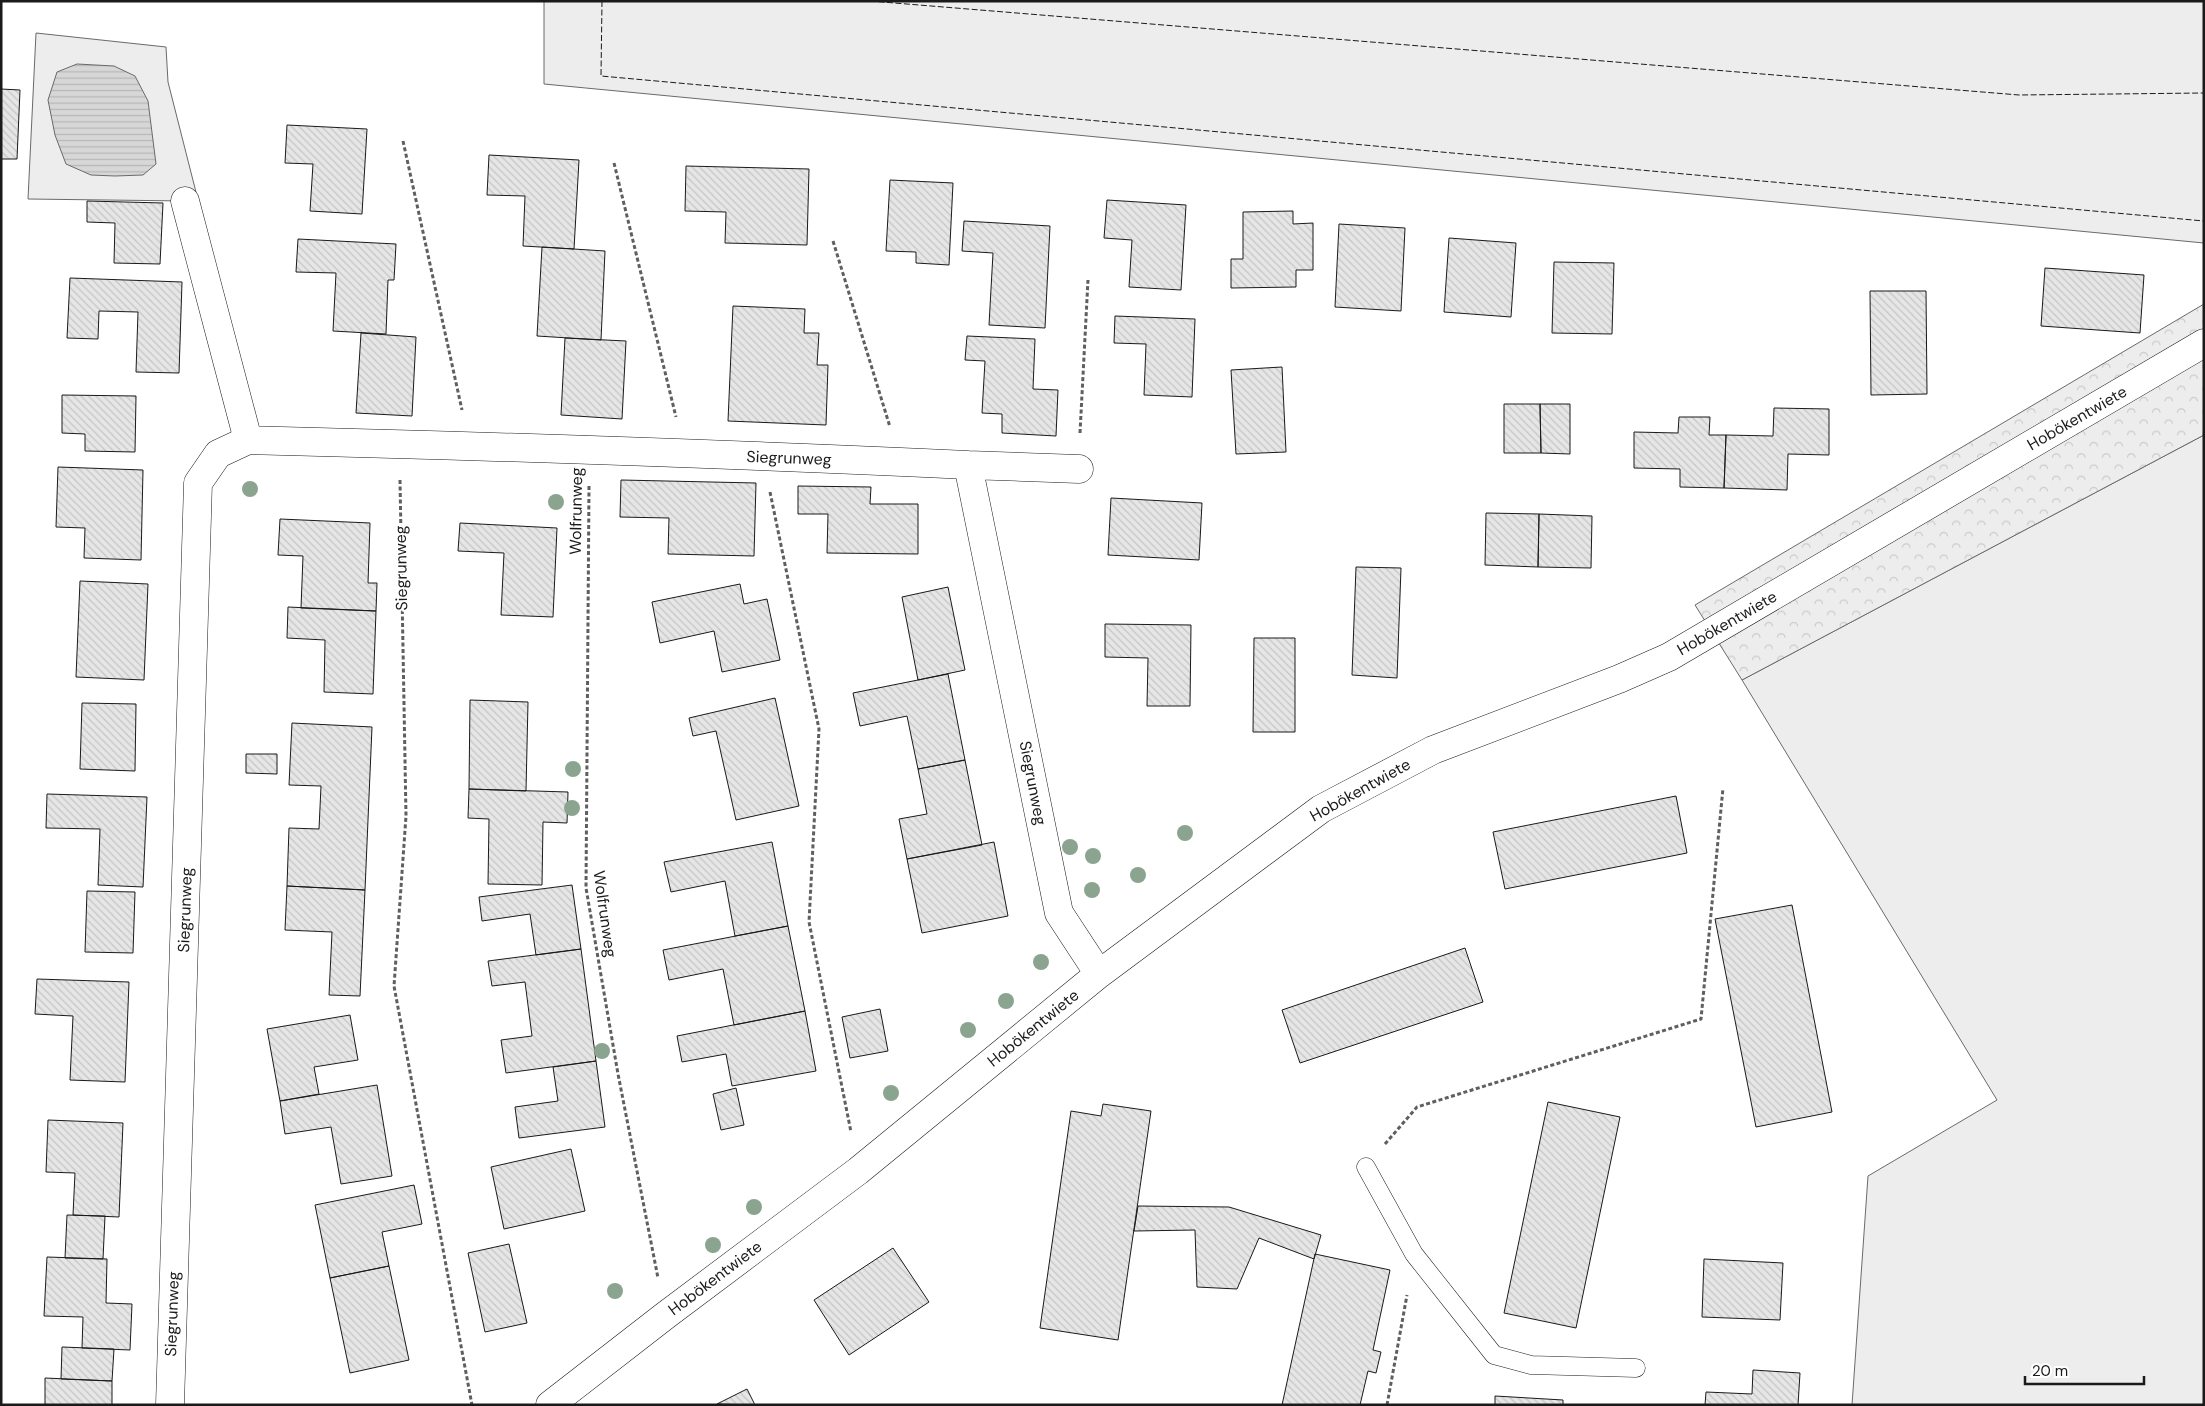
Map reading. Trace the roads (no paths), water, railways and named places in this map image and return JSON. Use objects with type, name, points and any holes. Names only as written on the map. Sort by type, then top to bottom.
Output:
[{"type":"street","points":[[185,201],[248,440]]},
{"type":"street","name":"Hobökentwiete","points":[[550,1405],[858,1171],[1099,974],[1320,809],[1432,750],[1619,679],[1669,657],[2204,343]]},
{"type":"street","name":"Siegrunweg","points":[[170,1405],[198,483],[218,454],[248,440],[685,452],[762,457],[1079,469]]},
{"type":"street","name":"Siegrunweg","points":[[968,465],[1059,913],[1099,974]]},
{"type":"lane","points":[[1366,1167],[1414,1254],[1494,1355],[1531,1364],[1636,1368]]}]
